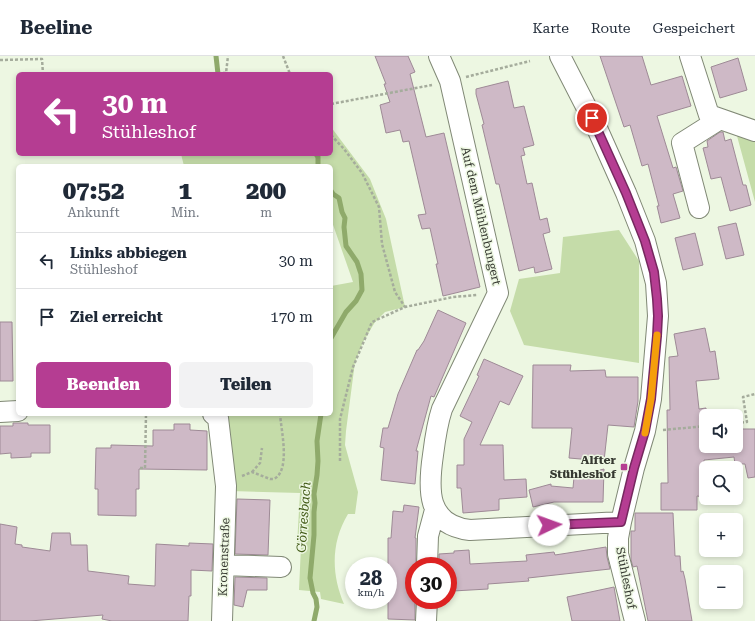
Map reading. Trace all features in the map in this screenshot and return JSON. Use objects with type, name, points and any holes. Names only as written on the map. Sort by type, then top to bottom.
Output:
[{"type":"street","name":"Auf dem Mühlenbungert","points":[[427,557],[428,536],[435,510],[430,490],[430,478],[438,421],[445,402],[498,293],[450,81],[439,56]]},
{"type":"street","name":"Stühleshof","points":[[560,56],[596,126],[624,187],[645,241],[656,283],[658,316],[651,399],[645,431],[634,468],[618,538],[618,554],[635,621]]},
{"type":"street","points":[[690,56],[709,115],[755,131]]},
{"type":"street","points":[[699,208],[682,143],[720,119]]},
{"type":"street","points":[[0,412],[16,411]]},
{"type":"street","name":"Kronenstraße","points":[[216,416],[218,418],[226,490],[222,621]]},
{"type":"street","points":[[435,510],[444,521],[455,527],[470,530],[621,522]]},
{"type":"street","points":[[224,564],[281,567]]},
{"type":"street","points":[[426,609],[426,621]]},
{"type":"path","points":[[226,72],[228,56]]},
{"type":"path","points":[[283,56],[289,72]]},
{"type":"path","points":[[0,60],[42,59],[43,72]]},
{"type":"path","points":[[333,137],[362,173],[379,207],[382,244],[395,292],[405,307]]},
{"type":"path","points":[[340,461],[340,419],[353,367],[372,322],[405,307],[453,297],[498,293]]},
{"type":"path","points":[[743,422],[747,422],[743,397],[755,394]]},
{"type":"path","points":[[140,468],[145,468],[146,416]]},
{"type":"path","points":[[252,472],[270,479],[274,479],[282,472],[283,445],[280,416]]},
{"type":"path","points":[[645,431],[699,427]]},
{"type":"path","points":[[226,490],[238,477],[252,472],[260,463],[262,448]]},
{"type":"green space","points":[[333,130],[370,179],[386,219],[405,307],[385,312],[375,322],[363,342],[355,362],[345,445],[358,492],[355,514],[348,514],[338,536],[335,558],[337,581],[344,604],[321,599],[320,592],[299,590],[301,546],[297,545],[300,493],[231,491],[220,416],[333,416],[333,286],[353,282],[333,225],[333,164],[184,164],[182,156],[333,156]]},
{"type":"green space","points":[[737,136],[755,142],[755,202]]},
{"type":"green space","points":[[619,230],[639,261],[639,363],[524,345],[510,311],[519,279],[560,273],[563,237]]},
{"type":"building","points":[[375,56],[408,56],[415,72],[410,74],[426,137],[444,133],[480,287],[443,296],[430,228],[422,229],[418,215],[426,214],[409,141],[403,142],[400,130],[386,133],[380,105],[390,102],[384,84],[386,84]]},
{"type":"building","points":[[600,56],[642,56],[651,85],[682,76],[691,106],[657,116],[673,168],[676,167],[683,191],[673,194],[680,218],[661,223],[657,206],[659,206],[648,164],[642,166],[630,125],[624,127]]},
{"type":"building","points":[[738,58],[747,90],[720,98],[711,67]]},
{"type":"building","points":[[508,81],[514,108],[524,106],[534,145],[523,148],[525,155],[521,156],[527,184],[532,183],[540,220],[547,218],[550,232],[543,234],[552,269],[535,273],[534,267],[519,271],[499,184],[496,184],[482,125],[484,124],[476,94],[476,89]]},
{"type":"building","points":[[720,132],[723,132],[725,141],[731,139],[743,185],[746,185],[751,205],[730,211],[721,177],[711,179],[703,148],[708,147],[707,141]]},
{"type":"building","points":[[736,223],[744,255],[726,259],[718,227]]},
{"type":"building","points":[[695,233],[703,265],[683,270],[675,238]]},
{"type":"building","points":[[438,310],[466,323],[434,397],[431,396],[416,451],[418,451],[415,484],[381,480],[384,448],[380,447],[383,428],[388,428],[398,394],[417,350],[424,341]]},
{"type":"building","points":[[0,322],[12,322],[13,381],[0,381]]},
{"type":"building","points":[[705,328],[710,352],[715,351],[719,379],[696,381],[699,409],[699,453],[743,453],[743,429],[755,429],[755,477],[748,478],[743,461],[735,461],[734,457],[699,461],[699,496],[697,496],[697,510],[661,510],[661,483],[668,483],[667,410],[670,410],[669,357],[678,356],[674,334]]},
{"type":"building","points":[[484,359],[523,376],[509,405],[500,401],[480,445],[503,445],[504,480],[526,479],[527,497],[499,499],[499,510],[463,513],[461,488],[457,488],[457,465],[464,465],[464,439],[472,422],[460,416],[479,376],[477,375]]},
{"type":"building","points":[[533,365],[571,365],[570,371],[605,370],[606,377],[638,377],[638,401],[634,427],[608,425],[604,461],[569,458],[572,428],[532,428]]},
{"type":"building","points":[[13,423],[50,425],[50,453],[31,453],[31,457],[11,458],[11,453],[0,454],[0,426],[13,426]]},
{"type":"building","points":[[174,424],[190,424],[190,430],[207,431],[207,470],[139,469],[139,489],[136,489],[136,516],[98,515],[98,489],[95,489],[96,448],[111,448],[111,445],[153,446],[153,430],[174,430]]},
{"type":"building","points":[[604,469],[603,502],[554,502],[533,507],[529,490],[551,484],[551,486],[573,488],[574,477]]},
{"type":"building","points":[[237,499],[270,500],[268,555],[235,554]]},
{"type":"building","points":[[404,505],[419,507],[415,538],[416,557],[405,557],[405,609],[415,609],[415,620],[388,619],[388,609],[397,609],[397,557],[388,557],[388,538],[391,538],[393,511],[403,512]]},
{"type":"building","points":[[635,513],[673,513],[675,556],[680,556],[681,572],[683,571],[685,579],[692,621],[648,621],[637,566],[633,567],[631,560],[631,531],[635,531]]},
{"type":"building","points":[[0,524],[17,527],[15,544],[22,545],[22,547],[50,551],[52,533],[70,533],[71,545],[87,545],[88,571],[129,576],[128,584],[155,586],[156,544],[189,546],[189,543],[213,544],[212,571],[191,570],[191,596],[189,596],[188,621],[112,621],[102,619],[103,615],[30,621],[0,621]]},
{"type":"building","points":[[606,547],[610,569],[528,578],[529,581],[488,584],[488,589],[457,591],[457,557],[439,557],[439,554],[469,550],[470,564],[527,561],[526,555],[554,552],[555,555]]},
{"type":"building","points":[[235,577],[267,578],[267,590],[247,590],[243,607],[234,605]]},
{"type":"building","points":[[614,587],[620,621],[572,621],[567,597]]},
{"type":"waterway","name":"Görresbach","points":[[216,56],[218,72]]},
{"type":"waterway","name":"Görresbach","points":[[317,156],[318,164]]},
{"type":"waterway","name":"Görresbach","points":[[333,194],[339,198],[345,218],[344,227],[346,246],[357,262],[361,274],[362,290],[356,301],[346,312],[333,335]]},
{"type":"waterway","name":"Görresbach","points":[[314,621],[317,607],[310,578],[314,535],[314,494],[318,461],[317,441],[321,416]]},
{"type":"slow traffic","points":[[645,433],[651,399],[657,335]]},
{"type":"place","name":"Alfter Stühleshof","points":[[624,467]]},
{"type":"route","points":[[549,525],[621,522],[634,468],[645,431],[651,399],[658,316],[656,283],[651,260],[630,200],[592,118]]}]
